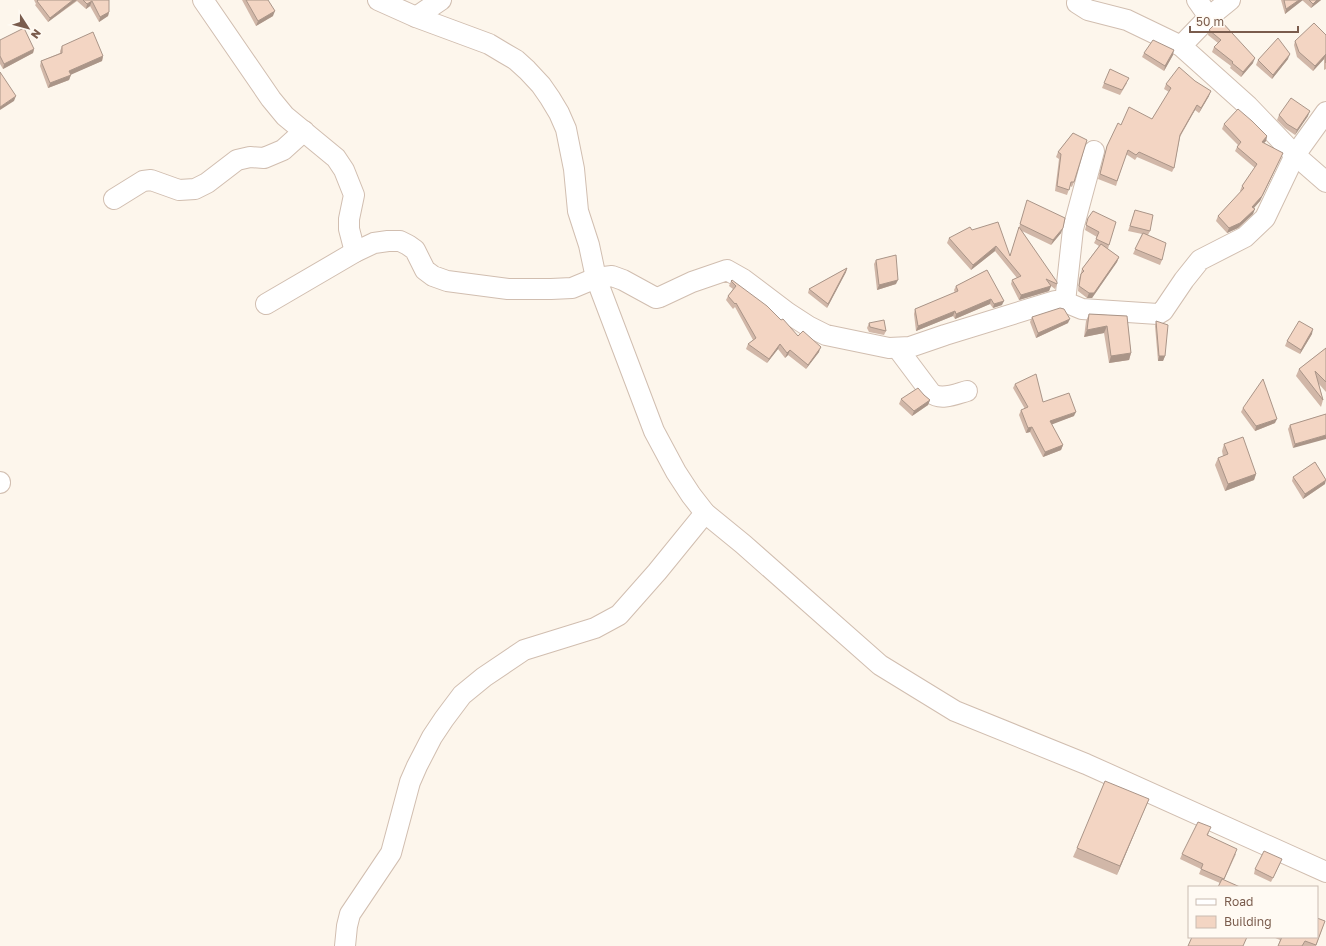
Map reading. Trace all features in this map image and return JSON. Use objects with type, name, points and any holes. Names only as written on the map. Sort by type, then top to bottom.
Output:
[{"type":"street","points":[[203,0],[271,99],[285,116],[336,158],[344,170],[354,194],[349,219],[349,229],[355,252]]},
{"type":"street","points":[[378,0],[416,17],[488,44],[516,60],[541,85],[550,98],[566,129],[574,170],[578,211],[596,278],[654,431],[676,472],[705,513],[743,544],[880,665],[955,711],[1086,764],[1326,872]]},
{"type":"street","points":[[416,17],[441,0]]},
{"type":"street","points":[[1197,0],[1209,17]]},
{"type":"street","points":[[1181,46],[1209,17],[1230,0]]},
{"type":"street","points":[[1077,3],[1088,10],[1127,20],[1181,46],[1248,106],[1295,155],[1326,182]]},
{"type":"street","points":[[266,304],[355,252],[374,243],[400,241],[415,250],[425,270],[433,276],[446,281],[508,289],[572,288],[596,278],[612,276],[623,280],[656,298],[660,298],[692,282],[727,270],[743,279],[788,313],[820,332],[840,338],[889,348],[910,347],[1055,301],[1065,302],[1082,309],[1158,314],[1163,311],[1184,280],[1200,260],[1245,237],[1265,218],[1295,155],[1326,112]]},
{"type":"street","points":[[114,199],[143,181],[151,180],[179,190],[195,189],[208,183],[237,160],[250,157],[264,158],[283,150],[304,131]]},
{"type":"street","points":[[1065,302],[1073,229],[1094,151]]},
{"type":"street","points":[[898,348],[931,393],[935,396],[944,397],[966,390]]},
{"type":"street","points":[[345,946],[350,914],[391,853],[410,782],[417,766],[432,737],[455,704],[471,686],[524,650],[595,628],[619,615],[657,572],[705,513]]},
{"type":"building","points":[[73,0],[50,18],[37,1]]},
{"type":"building","points":[[83,0],[109,0],[109,12],[100,17],[92,1],[87,4]]},
{"type":"building","points":[[246,0],[268,0],[275,11],[258,21]]},
{"type":"building","points":[[1284,0],[1299,0],[1286,9]]},
{"type":"building","points":[[1309,0],[1317,0],[1313,4]]},
{"type":"building","points":[[1221,21],[1255,58],[1243,72],[1214,47],[1221,40],[1209,30]]},
{"type":"building","points":[[1314,23],[1326,35],[1326,54],[1315,66],[1299,52],[1295,41]]},
{"type":"building","points":[[24,28],[34,49],[4,64],[0,56],[0,40]]},
{"type":"building","points":[[93,32],[103,56],[69,71],[71,75],[50,83],[41,61],[62,53],[62,46]]},
{"type":"building","points":[[1278,38],[1290,54],[1273,75],[1258,60]]},
{"type":"building","points":[[1153,40],[1174,50],[1165,66],[1144,53]]},
{"type":"building","points":[[1179,67],[1195,81],[1211,91],[1201,108],[1197,105],[1180,135],[1174,168],[1139,152],[1136,155],[1128,150],[1117,181],[1100,174],[1107,146],[1118,123],[1121,125],[1129,107],[1152,119],[1171,88],[1166,84]]},
{"type":"building","points":[[1110,69],[1129,78],[1122,90],[1104,83]]},
{"type":"building","points":[[0,72],[16,96],[0,107]]},
{"type":"building","points":[[1291,98],[1310,111],[1297,130],[1287,124],[1279,115]]},
{"type":"building","points":[[1238,109],[1267,136],[1262,142],[1283,153],[1262,196],[1252,207],[1255,209],[1240,223],[1229,228],[1218,216],[1244,188],[1242,186],[1257,164],[1237,147],[1241,142],[1224,124]]},
{"type":"building","points":[[1073,133],[1087,140],[1074,182],[1071,182],[1069,190],[1057,186],[1061,154],[1058,152]]},
{"type":"building","points":[[1027,200],[1065,218],[1063,228],[1053,240],[1020,224]]},
{"type":"building","points":[[1135,210],[1153,215],[1150,231],[1130,226]]},
{"type":"building","points":[[1093,211],[1116,222],[1109,245],[1096,239],[1099,232],[1086,225],[1088,218]]},
{"type":"building","points":[[998,222],[1010,256],[1019,227],[1057,284],[1046,279],[1051,286],[1021,295],[1012,280],[1021,276],[996,246],[973,265],[949,238],[970,227],[972,230]]},
{"type":"building","points":[[1143,233],[1166,243],[1162,260],[1135,249]]},
{"type":"building","points":[[1101,244],[1119,257],[1094,293],[1089,293],[1079,286],[1081,274],[1084,271],[1082,269]]},
{"type":"building","points":[[896,255],[898,280],[879,285],[876,260]]},
{"type":"building","points":[[847,268],[828,304],[809,289]]},
{"type":"building","points":[[987,270],[1004,301],[994,304],[991,299],[956,314],[955,311],[918,326],[915,309],[958,291],[956,286]]},
{"type":"building","points":[[732,280],[767,306],[781,320],[783,319],[798,336],[803,331],[821,347],[808,365],[790,350],[787,353],[780,344],[769,359],[748,344],[756,338],[736,303],[735,304],[728,296],[736,286],[731,281]]},
{"type":"building","points":[[1060,308],[1064,309],[1070,319],[1038,333],[1032,317]]},
{"type":"building","points":[[1089,314],[1127,316],[1131,353],[1111,356],[1107,326],[1087,330]]},
{"type":"building","points":[[884,320],[886,331],[870,327],[869,323]]},
{"type":"building","points":[[1156,321],[1168,325],[1165,356],[1159,356]]},
{"type":"building","points":[[1299,321],[1313,329],[1301,350],[1287,341]]},
{"type":"building","points":[[1326,348],[1326,382],[1315,371],[1323,400],[1299,369]]},
{"type":"building","points":[[1036,374],[1043,402],[1069,393],[1076,412],[1050,421],[1063,445],[1045,452],[1032,427],[1028,428],[1021,410],[1028,407],[1015,384]]},
{"type":"building","points":[[1263,379],[1277,419],[1256,426],[1243,408]]},
{"type":"building","points":[[918,388],[930,400],[914,411],[901,399]]},
{"type":"building","points":[[1326,414],[1326,435],[1295,444],[1290,425]]},
{"type":"building","points":[[1243,437],[1256,474],[1228,484],[1218,458],[1228,454],[1224,444]]},
{"type":"building","points":[[1315,462],[1326,480],[1305,494],[1293,477]]},
{"type":"building","points":[[1105,781],[1149,799],[1120,866],[1077,848]]},
{"type":"building","points":[[1198,822],[1211,827],[1207,835],[1237,849],[1224,879],[1201,869],[1203,864],[1182,854]]},
{"type":"building","points":[[1264,851],[1282,859],[1273,878],[1255,869]]},
{"type":"building","points":[[1222,879],[1238,886],[1218,886]]},
{"type":"building","points":[[1318,918],[1325,921],[1316,945],[1305,941],[1302,946],[1278,946],[1282,938],[1318,938]]},
{"type":"building","points":[[1192,938],[1247,938],[1243,946],[1188,946]]}]
